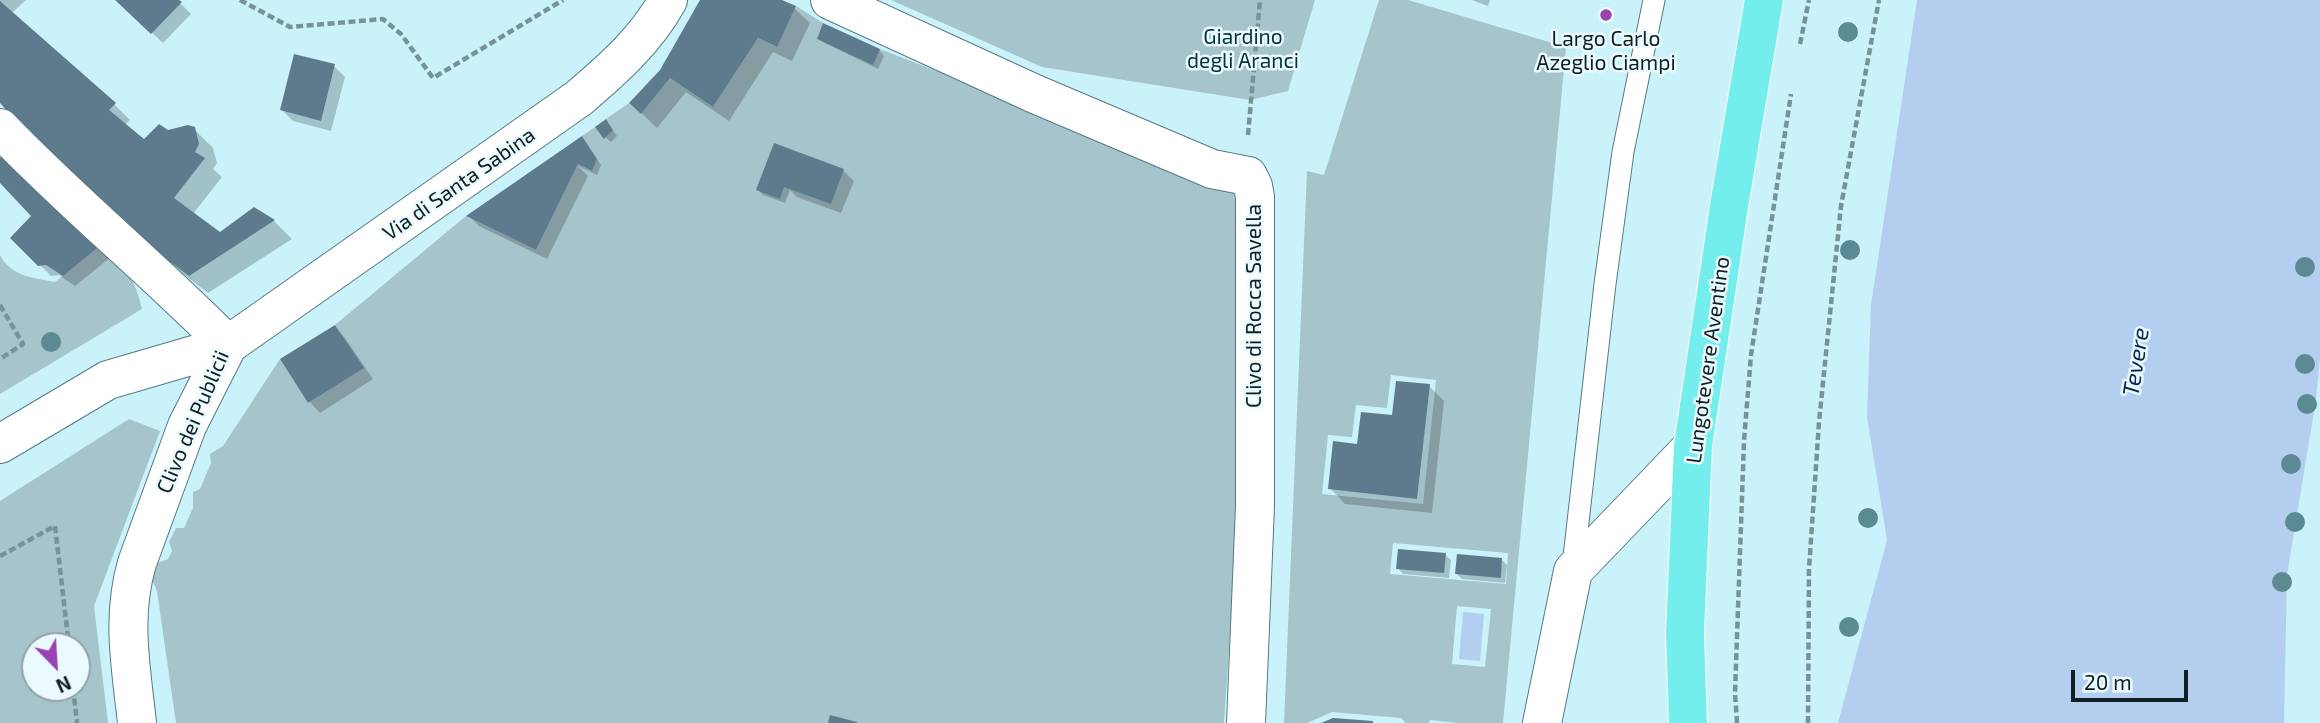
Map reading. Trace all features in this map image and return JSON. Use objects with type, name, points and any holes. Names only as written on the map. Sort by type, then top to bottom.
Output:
[{"type":"main road","name":"Lungotevere Aventino","points":[[1688,723],[1685,633],[1693,446],[1730,200],[1765,0]]},
{"type":"street","name":"Via di Santa Sabina","points":[[228,345],[579,98],[616,66],[641,39],[668,0]]},
{"type":"street","name":"Clivo di Rocca Savella","points":[[830,0],[1035,94],[1212,169],[1248,176],[1255,197],[1255,506],[1247,723]]},
{"type":"street","name":"Clivo dei Publicii","points":[[0,128],[65,194],[166,284],[228,345],[187,426],[130,586],[127,623],[137,723]]},
{"type":"street","points":[[0,444],[108,380],[228,345]]},
{"type":"street","points":[[1542,723],[1573,571],[1693,446]]},
{"type":"lane","points":[[1573,571],[1605,284],[1623,152],[1654,0]]},
{"type":"path","points":[[240,0],[290,27],[383,19],[401,34],[433,78],[563,0]]},
{"type":"path","points":[[1247,146],[1260,0]]},
{"type":"path","points":[[1797,55],[1809,0]]},
{"type":"path","points":[[1808,723],[1809,569],[1819,422],[1841,206],[1879,0]]},
{"type":"path","points":[[1737,723],[1735,693],[1744,441],[1751,355],[1793,83]]},
{"type":"path","points":[[0,305],[23,344],[0,359]]},
{"type":"path","points":[[0,556],[55,526],[66,632]]},
{"type":"path","points":[[75,702],[78,723]]},
{"type":"green space","name":"Giardino degli Aranci","points":[[891,0],[1315,0],[1288,91],[1250,100],[1042,67]]},
{"type":"green space","points":[[1379,0],[1408,0],[1566,47],[1503,723],[1430,720],[1429,723],[1406,723],[1401,718],[1332,712],[1307,723],[1284,723],[1307,171],[1324,175]],"holes":[[[1391,375],[1436,380],[1423,504],[1322,494],[1328,435],[1352,437],[1356,405],[1387,408]],[[1393,543],[1508,553],[1506,584],[1390,574]],[[1457,606],[1491,609],[1485,667],[1452,664]]]},
{"type":"green space","points":[[796,6],[823,23],[818,38],[873,64],[880,49],[1240,189],[1236,544],[1224,723],[176,723],[157,591],[152,580],[153,565],[168,559],[172,551],[169,542],[176,528],[184,528],[193,508],[193,492],[200,489],[211,463],[210,454],[223,446],[280,359],[308,403],[363,368],[335,325],[466,216],[536,250],[578,164],[591,171],[597,159],[582,136],[595,127],[605,138],[613,130],[606,119],[629,103],[641,114],[670,78],[713,107],[758,38],[776,47]]},
{"type":"green space","points":[[101,245],[128,273],[142,309],[0,394],[0,255],[16,272],[55,282]]},
{"type":"green space","points":[[129,419],[160,431],[94,606],[108,723],[0,723],[0,501]]},
{"type":"water","name":"Tevere","points":[[1917,0],[2320,0],[2320,358],[2316,400],[2287,575],[2284,723],[1838,723],[1887,540],[1867,417],[1871,305]]},
{"type":"water","points":[[1463,612],[1484,614],[1480,661],[1459,659]]},
{"type":"building","points":[[115,0],[179,0],[182,2],[151,34]]},
{"type":"building","points":[[700,0],[782,0],[796,6],[777,47],[758,38],[713,107],[670,78],[641,114],[629,103],[660,70]]},
{"type":"building","points":[[0,1],[116,103],[109,110],[144,139],[159,124],[168,130],[188,125],[195,127],[199,144],[195,152],[205,158],[174,198],[220,232],[254,207],[275,220],[189,276],[102,210],[57,167],[0,103]]},
{"type":"building","points":[[823,23],[880,49],[873,65],[817,39]]},
{"type":"building","points":[[294,54],[335,64],[321,121],[280,110]]},
{"type":"building","points":[[606,119],[613,130],[604,139],[595,127]]},
{"type":"building","points":[[582,136],[597,159],[592,171],[578,164],[536,250],[466,216]]},
{"type":"building","points":[[774,143],[844,169],[831,204],[784,187],[780,199],[756,190]]},
{"type":"building","points":[[5,153],[101,245],[63,276],[46,265],[38,266],[10,238],[31,216],[0,183],[0,158]]},
{"type":"building","points":[[335,325],[364,368],[308,403],[280,359]]},
{"type":"building","points":[[1396,381],[1430,384],[1417,499],[1328,489],[1333,441],[1357,444],[1361,412],[1392,415]]},
{"type":"building","points":[[1398,549],[1446,553],[1444,573],[1396,569]]},
{"type":"building","points":[[1457,554],[1502,558],[1501,578],[1455,574]]},
{"type":"building","points":[[830,715],[857,722],[857,723],[828,723]]},
{"type":"building","points":[[1333,718],[1373,721],[1373,723],[1321,723]]},
{"type":"place","name":"Largo Carlo Azeglio Ciampi","points":[[1606,15]]}]
